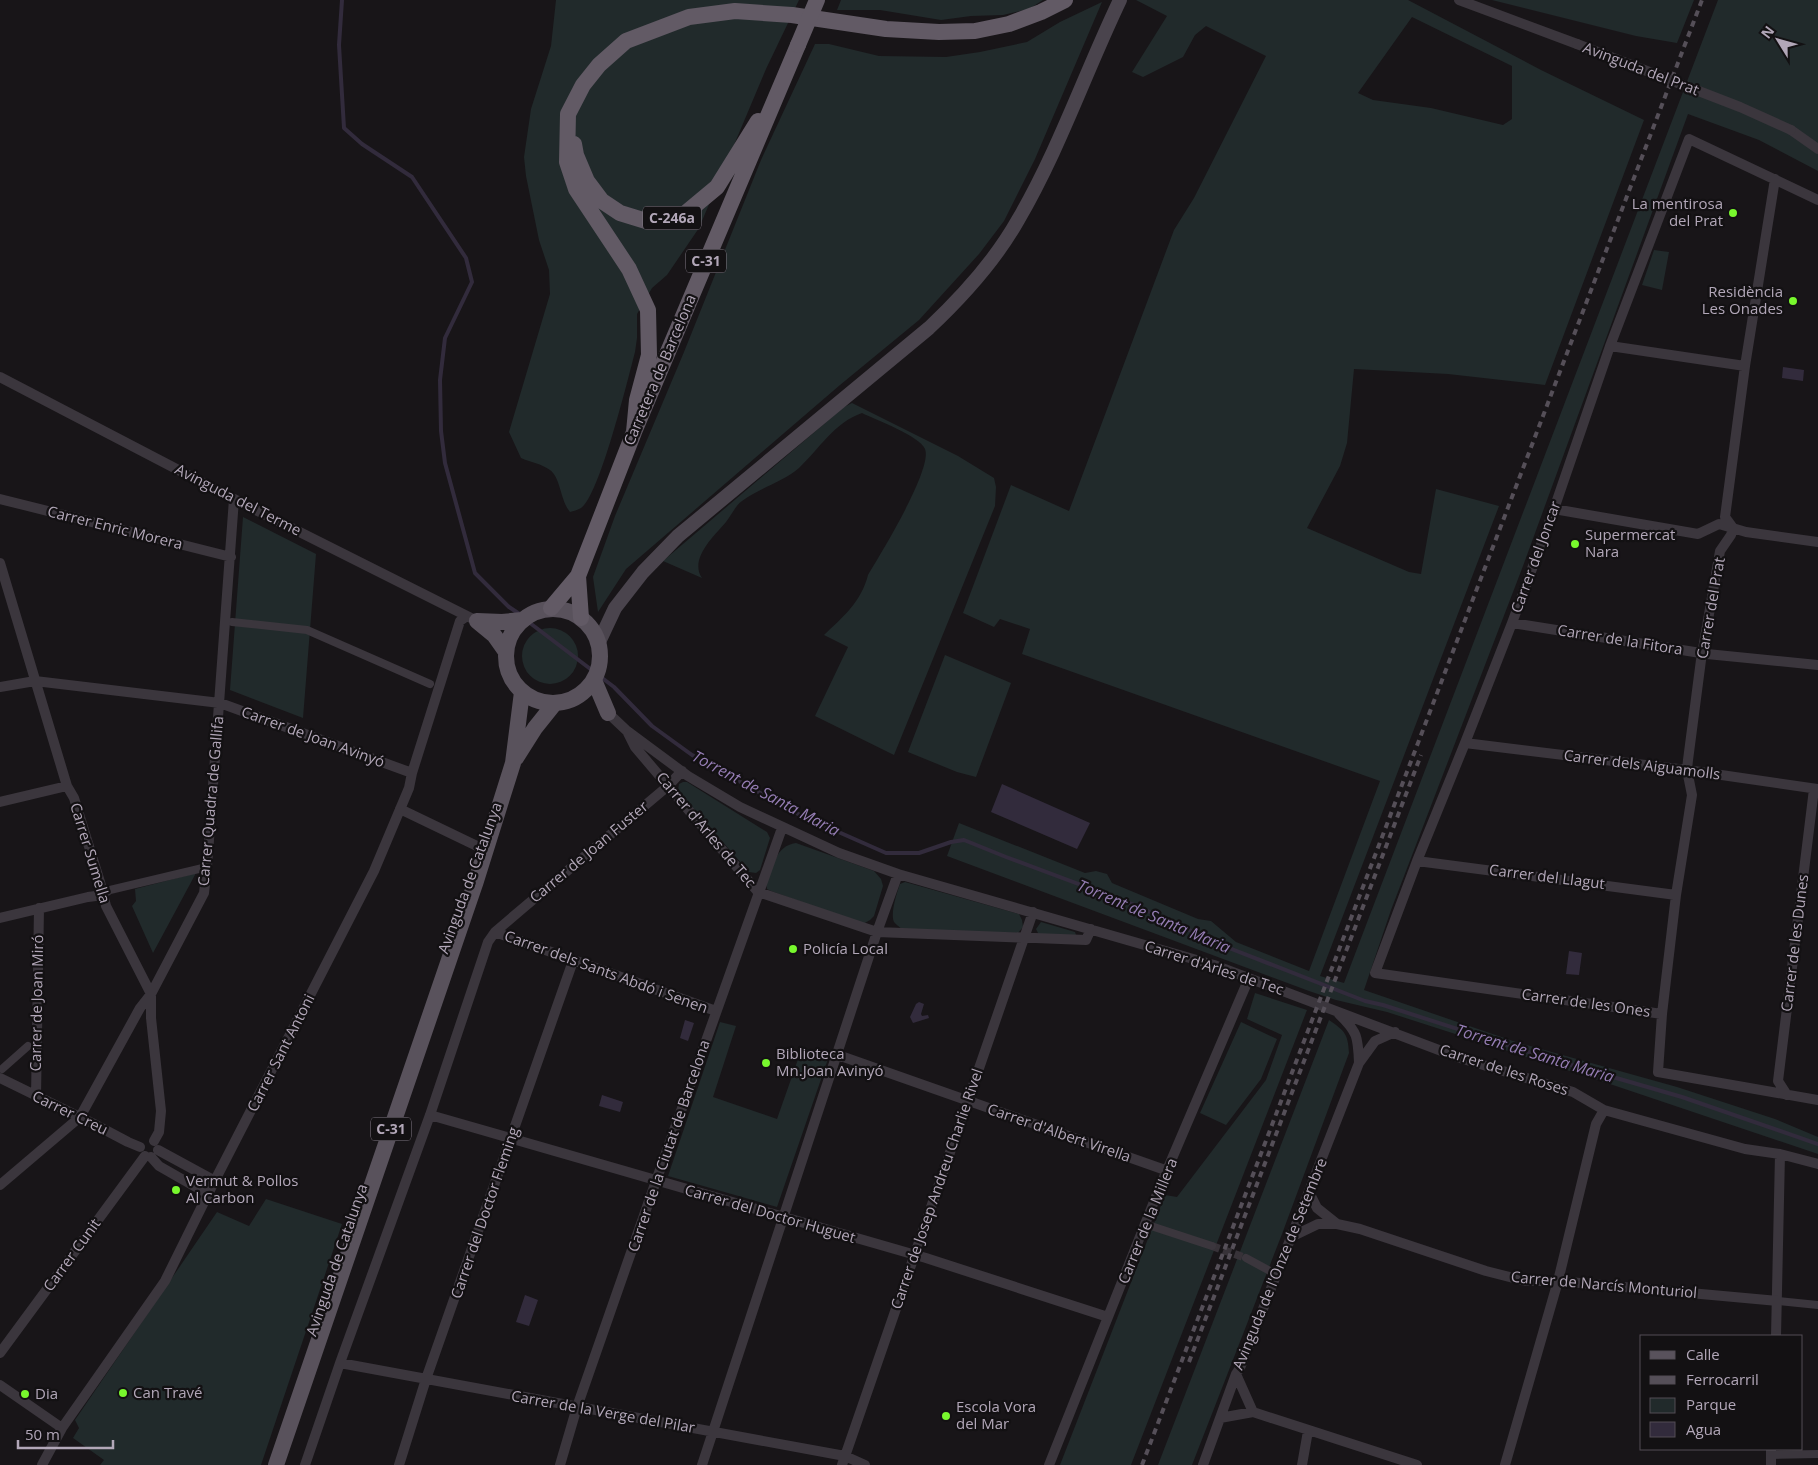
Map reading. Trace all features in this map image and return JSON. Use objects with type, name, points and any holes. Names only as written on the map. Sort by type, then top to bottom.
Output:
[{"type":"highway","name":"Carretera de Barcelona","points":[[578,576],[634,432],[817,0]]},
{"type":"highway","points":[[634,432],[637,400],[649,355],[648,310],[629,269],[576,189],[567,162],[568,114],[582,85],[599,65],[626,42],[689,17],[735,11],[792,15],[886,29],[939,32],[976,31],[1009,24],[1041,12],[1065,0]]},
{"type":"highway","name":"C-246a","points":[[568,114],[576,154],[588,181],[602,201],[620,213],[646,221],[682,217],[717,186],[750,132],[779,90]]},
{"type":"highway","name":"C-31","points":[[551,608],[578,576]]},
{"type":"highway","name":"C-31","points":[[578,576],[581,618]]},
{"type":"main road","points":[[599,642],[615,608],[643,572],[678,536],[929,328],[957,302],[988,266],[1018,221],[1044,170],[1120,0]]},
{"type":"main road","points":[[551,608],[567,610],[581,618],[592,628],[599,642],[600,655],[596,674],[586,690],[566,702],[543,702],[522,692],[512,680],[507,666],[506,652],[509,637],[524,618],[538,610],[551,608]]},
{"type":"main road","points":[[472,618],[502,622],[524,618]]},
{"type":"main road","points":[[472,618],[494,635],[506,652]]},
{"type":"main road","points":[[596,674],[608,713]]},
{"type":"main road","name":"C-31","points":[[503,792],[513,763],[522,692]]},
{"type":"main road","points":[[577,696],[608,713]]},
{"type":"main road","name":"C-31","points":[[513,763],[535,728],[555,703]]},
{"type":"main road","name":"Avinguda de Catalunya","points":[[267,1465],[494,807],[503,792]]},
{"type":"main road","name":"Avinguda de Catalunya","points":[[276,1465],[476,884],[503,792]]},
{"type":"street","name":"Avinguda del Prat","points":[[1459,0],[1740,107],[1791,130],[1818,149]]},
{"type":"street","name":"Carrer del Joncar","points":[[1375,973],[1417,860],[1512,623],[1610,346],[1689,140],[1775,179]]},
{"type":"street","points":[[1733,528],[1725,517],[1745,366],[1775,179],[1818,200]]},
{"type":"street","points":[[1610,346],[1745,366]]},
{"type":"street","name":"Avinguda del Terme","points":[[0,377],[234,499],[472,618]]},
{"type":"street","name":"Carrer Enric Morera","points":[[0,499],[231,557]]},
{"type":"street","name":"Carrer Quadra de Gallifa","points":[[0,1185],[80,1117],[140,1008],[151,994],[204,893],[208,867],[234,499]]},
{"type":"street","points":[[1554,508],[1698,534],[1719,524],[1746,532],[1818,542]]},
{"type":"street","name":"Carrer del Prat","points":[[1662,1014],[1676,895],[1692,795],[1687,770],[1720,551],[1731,535],[1733,528]]},
{"type":"street","name":"Carrer Sumella","points":[[0,563],[67,786],[74,798],[106,906],[151,994],[151,1018],[161,1111],[159,1132],[150,1150]]},
{"type":"street","name":"Carrer Sant Antoni","points":[[42,1465],[62,1428],[165,1281],[374,871],[409,788],[412,773],[460,621],[472,618]]},
{"type":"street","points":[[232,622],[307,630],[430,684]]},
{"type":"street","name":"Carrer de la Fitora","points":[[1512,623],[1705,653],[1818,665]]},
{"type":"street","name":"Carrer de Joan Avinyó","points":[[0,688],[35,681],[220,703],[412,773]]},
{"type":"street","name":"Carrer d'Arles de Tec","points":[[608,713],[626,730],[682,771],[740,807],[839,853],[898,874],[1214,965],[1335,1010]]},
{"type":"street","name":"Carrer d'Arles de Tec","points":[[626,730],[635,747],[758,892],[877,932],[1086,940],[1091,929]]},
{"type":"street","name":"Carrer dels Aiguamolls","points":[[1465,743],[1687,770],[1816,789]]},
{"type":"street","name":"Carrer de Joan Fuster","points":[[496,932],[668,786],[682,771]]},
{"type":"street","points":[[0,802],[67,786]]},
{"type":"street","name":"Carrer de les Dunes","points":[[1778,1080],[1816,789]]},
{"type":"street","points":[[400,810],[480,847]]},
{"type":"street","name":"Carrer de la Ciutat de Barcelona","points":[[560,1465],[577,1407],[782,828]]},
{"type":"street","name":"Carrer del Llagut","points":[[1417,860],[1676,895]]},
{"type":"street","points":[[0,918],[103,895],[110,890],[208,867]]},
{"type":"street","points":[[702,1465],[877,932],[898,874]]},
{"type":"street","name":"Carrer de Joan Miró","points":[[36,1097],[39,908]]},
{"type":"street","name":"Carrer de Josep Andreu Charlie Rivel","points":[[843,1461],[1033,912]]},
{"type":"street","points":[[305,1465],[430,1115],[488,942],[496,932]]},
{"type":"street","name":"Carrer dels Sants Abdó i Senen","points":[[496,932],[716,1011]]},
{"type":"street","name":"Carrer del Doctor Fleming","points":[[399,1465],[426,1379],[573,961]]},
{"type":"street","name":"Carrer de les Ones","points":[[1375,973],[1662,1014],[1658,1072],[1818,1100]]},
{"type":"street","name":"Carrer de la Millera","points":[[1049,1465],[1108,1317],[1249,978]]},
{"type":"street","name":"Carrer de les Roses","points":[[1335,1010],[1460,1058],[1573,1092],[1604,1110],[1745,1149],[1780,1154],[1818,1164]]},
{"type":"street","name":"Avinguda de l'Onze de Setembre","points":[[1335,1010],[1350,1025],[1358,1040],[1359,1063]]},
{"type":"street","name":"Avinguda de l'Onze de Setembre","points":[[1202,1465],[1359,1063],[1375,1041],[1395,1032]]},
{"type":"street","points":[[1,1074],[28,1046]]},
{"type":"street","name":"Carrer d'Albert Virella","points":[[838,1055],[1168,1171]]},
{"type":"street","name":"Carrer Creu","points":[[1,1074],[36,1097],[128,1142],[150,1150],[215,1181]]},
{"type":"street","points":[[1764,1090],[1778,1080],[1787,1095]]},
{"type":"street","points":[[1505,1465],[1558,1280],[1596,1124],[1604,1110]]},
{"type":"street","name":"Carrer del Doctor Huguet","points":[[430,1115],[915,1255],[1108,1317]]},
{"type":"street","name":"Carrer Creu","points":[[150,1150],[160,1166],[208,1194]]},
{"type":"street","name":"Carrer Cunit","points":[[0,1353],[150,1150]]},
{"type":"street","points":[[1776,1335],[1780,1154]]},
{"type":"street","name":"Carrer de Narcís Monturiol","points":[[1309,1192],[1317,1208],[1337,1224]]},
{"type":"street","name":"Carrer de Narcís Monturiol","points":[[1291,1237],[1318,1224],[1337,1224],[1486,1271],[1525,1281],[1558,1280],[1818,1305]]},
{"type":"street","points":[[1151,1226],[1212,1246]]},
{"type":"street","points":[[1246,1258],[1270,1271]]},
{"type":"street","name":"Carrer de la Verge del Pilar","points":[[340,1363],[714,1432],[865,1465]]},
{"type":"street","points":[[1236,1374],[1253,1412]]},
{"type":"street","points":[[0,1385],[62,1428]]},
{"type":"street","points":[[1220,1418],[1253,1412],[1417,1465]]},
{"type":"street","points":[[1302,1465],[1308,1431]]},
{"type":"street","points":[[1771,1456],[1818,1454]]},
{"type":"green space","points":[[556,0],[799,0],[766,69],[699,228],[667,275],[652,288],[637,314],[635,352],[604,461],[588,499],[581,508],[570,512],[564,502],[554,474],[543,466],[521,458],[509,432],[550,294],[549,270],[539,240],[524,157],[531,109],[551,46]]},
{"type":"green space","points":[[841,0],[1043,0],[1029,9],[1003,15],[971,16],[941,20],[880,10],[837,10]]},
{"type":"green space","points":[[1136,0],[1408,0],[1541,70],[1644,120],[1545,385],[1448,374],[1354,369],[1347,443],[1340,466],[1307,528],[1409,572],[1421,574],[1436,489],[1499,506],[1320,976],[1344,983],[1718,0],[1818,0],[1818,171],[1759,140],[1688,114],[1523,566],[1391,910],[1364,990],[1516,1042],[1677,1087],[1775,1119],[1818,1137],[1818,1154],[1387,1012],[1336,1000],[1309,991],[947,856],[959,823],[1085,873],[1096,871],[1107,874],[1112,883],[1198,919],[1211,921],[1236,942],[1309,971],[1380,781],[1022,654],[1030,629],[1000,619],[994,627],[963,613],[1011,485],[1069,511],[1174,230],[1194,198],[1266,56],[1206,26],[1195,35],[1183,57],[1143,77],[1132,72],[1167,16]],"holes":[[[1412,17],[1512,66],[1512,119],[1503,125],[1431,108],[1373,100],[1358,93]]]},
{"type":"green space","points":[[1492,0],[1694,0],[1677,43],[1636,36]]},
{"type":"green space","points":[[1102,2],[1035,159],[1004,221],[979,254],[919,320],[840,385],[626,569],[598,612],[593,577],[615,516],[684,352],[761,160],[815,44],[829,44],[879,56],[946,57],[1027,42],[1060,22]]},
{"type":"green space","points":[[1654,250],[1669,252],[1662,290],[1642,285]]},
{"type":"green space","points":[[852,403],[958,456],[994,478],[996,487],[995,506],[894,755],[815,716],[848,647],[824,635],[845,615],[856,601],[868,575],[904,512],[914,492],[925,459],[925,449],[921,444],[907,434],[862,413],[852,417],[835,429],[793,473],[749,496],[735,508],[701,556],[699,571],[702,578],[663,561],[844,407]]},
{"type":"green space","points":[[243,517],[316,554],[303,718],[230,690]]},
{"type":"green space","points":[[545,628],[555,628],[570,636],[576,645],[578,656],[576,667],[570,676],[555,684],[545,684],[534,679],[527,672],[522,661],[522,651],[527,640],[534,633]]},
{"type":"green space","points":[[945,655],[1011,683],[976,777],[957,772],[908,752]]},
{"type":"green space","points":[[687,782],[767,832],[770,838],[760,870],[756,873],[749,872],[684,798],[678,790],[679,784]]},
{"type":"green space","points":[[796,843],[874,871],[881,879],[883,886],[874,916],[863,924],[767,889],[766,883],[779,852],[789,845]]},
{"type":"green space","points":[[196,873],[153,953],[132,906],[136,901],[135,889]]},
{"type":"green space","points":[[905,882],[1019,914],[1023,927],[1018,933],[903,930],[894,922],[893,914],[894,903],[900,884]]},
{"type":"green space","points":[[1041,922],[1075,932],[1076,935],[1039,935],[1036,929]]},
{"type":"green space","points":[[1255,993],[1307,1010],[1131,1465],[1060,1465],[1165,1195],[1177,1197],[1266,1080],[1282,1035],[1247,1019]]},
{"type":"green space","points":[[1329,1020],[1345,1034],[1349,1053],[1282,1234],[1192,1465],[1158,1465]]},
{"type":"green space","points":[[720,1022],[736,1026],[713,1097],[777,1119],[802,1048],[829,1056],[777,1207],[668,1176]]},
{"type":"green space","points":[[1241,1022],[1277,1039],[1261,1079],[1226,1125],[1200,1113]]},
{"type":"green space","points":[[266,1199],[342,1224],[261,1465],[100,1465],[104,1460],[73,1438],[79,1428],[75,1420],[217,1212],[249,1226]]},
{"type":"water","points":[[1783,367],[1804,370],[1803,381],[1782,378]]},
{"type":"water","points":[[1002,784],[1090,823],[1077,849],[991,812]]},
{"type":"water","points":[[1569,951],[1582,953],[1579,975],[1566,974]]},
{"type":"water","points":[[919,1002],[924,1004],[922,1016],[928,1015],[929,1018],[913,1023],[910,1017],[916,1004]]},
{"type":"water","points":[[685,1020],[694,1023],[688,1041],[680,1038]]},
{"type":"water","points":[[602,1095],[623,1102],[620,1112],[599,1106]]},
{"type":"water","points":[[525,1295],[538,1300],[529,1326],[516,1322]]},
{"type":"waterway","name":"Torrent de Santa Maria","points":[[342,0],[339,45],[344,128],[362,144],[412,177],[466,258],[472,282],[445,338],[440,380],[441,431],[445,463],[475,573],[509,607],[521,615]]},
{"type":"waterway","name":"Torrent de Santa Maria","points":[[526,620],[614,687],[652,726],[692,755],[800,815],[886,853],[919,853],[951,842],[964,840],[1132,904],[1229,948],[1365,1001],[1383,1005],[1554,1060],[1682,1097],[1818,1144]]},
{"type":"tunnel","points":[[1212,1246],[1246,1258]]},
{"type":"railway","points":[[1142,1465],[1702,0]]},
{"type":"railway","points":[[1189,1362],[1421,755]]},
{"type":"place","name":"La mentirosa del Prat","points":[[1733,213]]},
{"type":"place","name":"Residència Les Onades","points":[[1793,301]]},
{"type":"place","name":"Supermercat Nara","points":[[1575,544]]},
{"type":"place","name":"Policía Local","points":[[793,949]]},
{"type":"place","name":"Biblioteca Mn.Joan Avinyó","points":[[766,1063]]},
{"type":"place","name":"Vermut & Pollos Al Carbon","points":[[176,1190]]},
{"type":"place","name":"Can Travé","points":[[123,1393]]},
{"type":"place","name":"Dia","points":[[25,1394]]},
{"type":"place","name":"Escola Vora del Mar","points":[[946,1416]]}]
